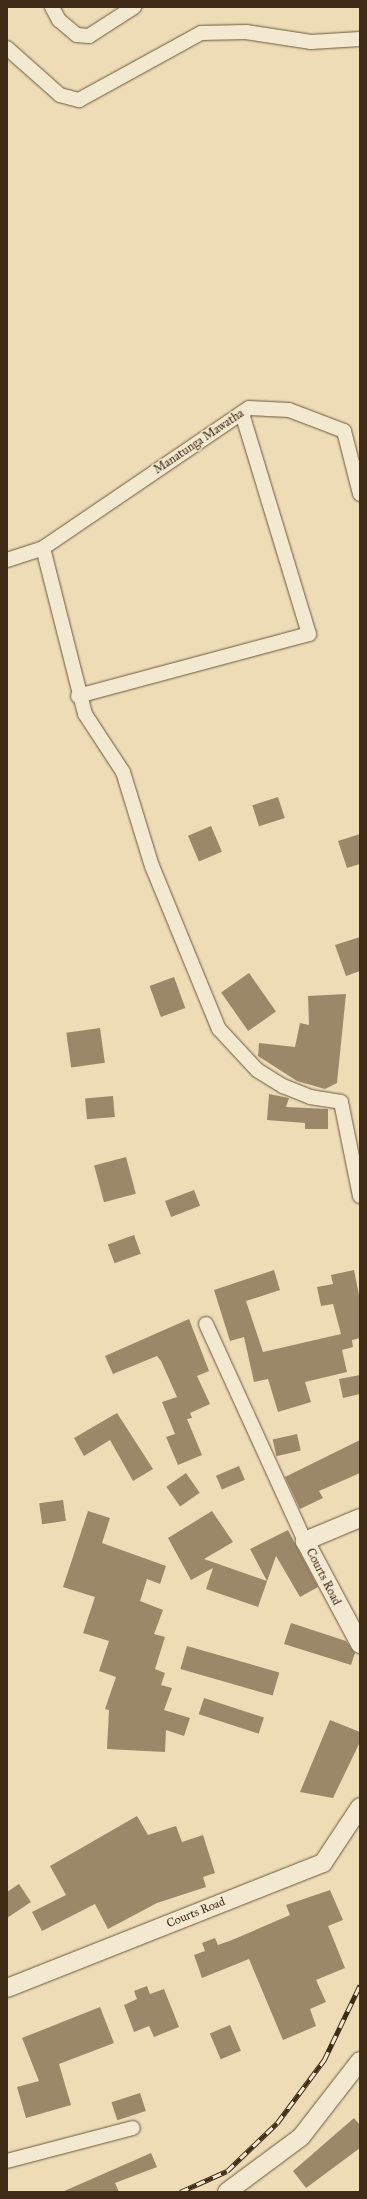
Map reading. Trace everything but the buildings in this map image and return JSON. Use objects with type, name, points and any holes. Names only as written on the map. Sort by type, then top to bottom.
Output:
[{"type":"street","points":[[52,7],[59,20],[77,35],[90,36],[134,7]]},
{"type":"street","points":[[7,48],[12,62],[60,95],[79,100],[201,33],[246,32],[311,42],[360,39]]},
{"type":"street","name":"Manatunga Mawatha","points":[[7,560],[43,548],[249,408],[289,410],[344,431],[360,494]]},
{"type":"street","points":[[78,696],[309,634],[242,413]]},
{"type":"street","points":[[43,548],[78,696],[85,714],[123,772],[152,866],[219,1029],[257,1070],[283,1086],[310,1097],[341,1102],[360,1196]]},
{"type":"street","points":[[206,1324],[305,1541]]},
{"type":"street","name":"Courts Road","points":[[360,1518],[305,1541],[360,1644]]},
{"type":"street","name":"Courts Road","points":[[7,1988],[323,1863],[360,1807]]},
{"type":"street","points":[[227,2192],[301,2137],[360,2061]]},
{"type":"street","points":[[7,2161],[133,2128]]},
{"type":"railway","points":[[180,2192],[227,2171],[277,2123],[324,2060],[360,1985]]}]
